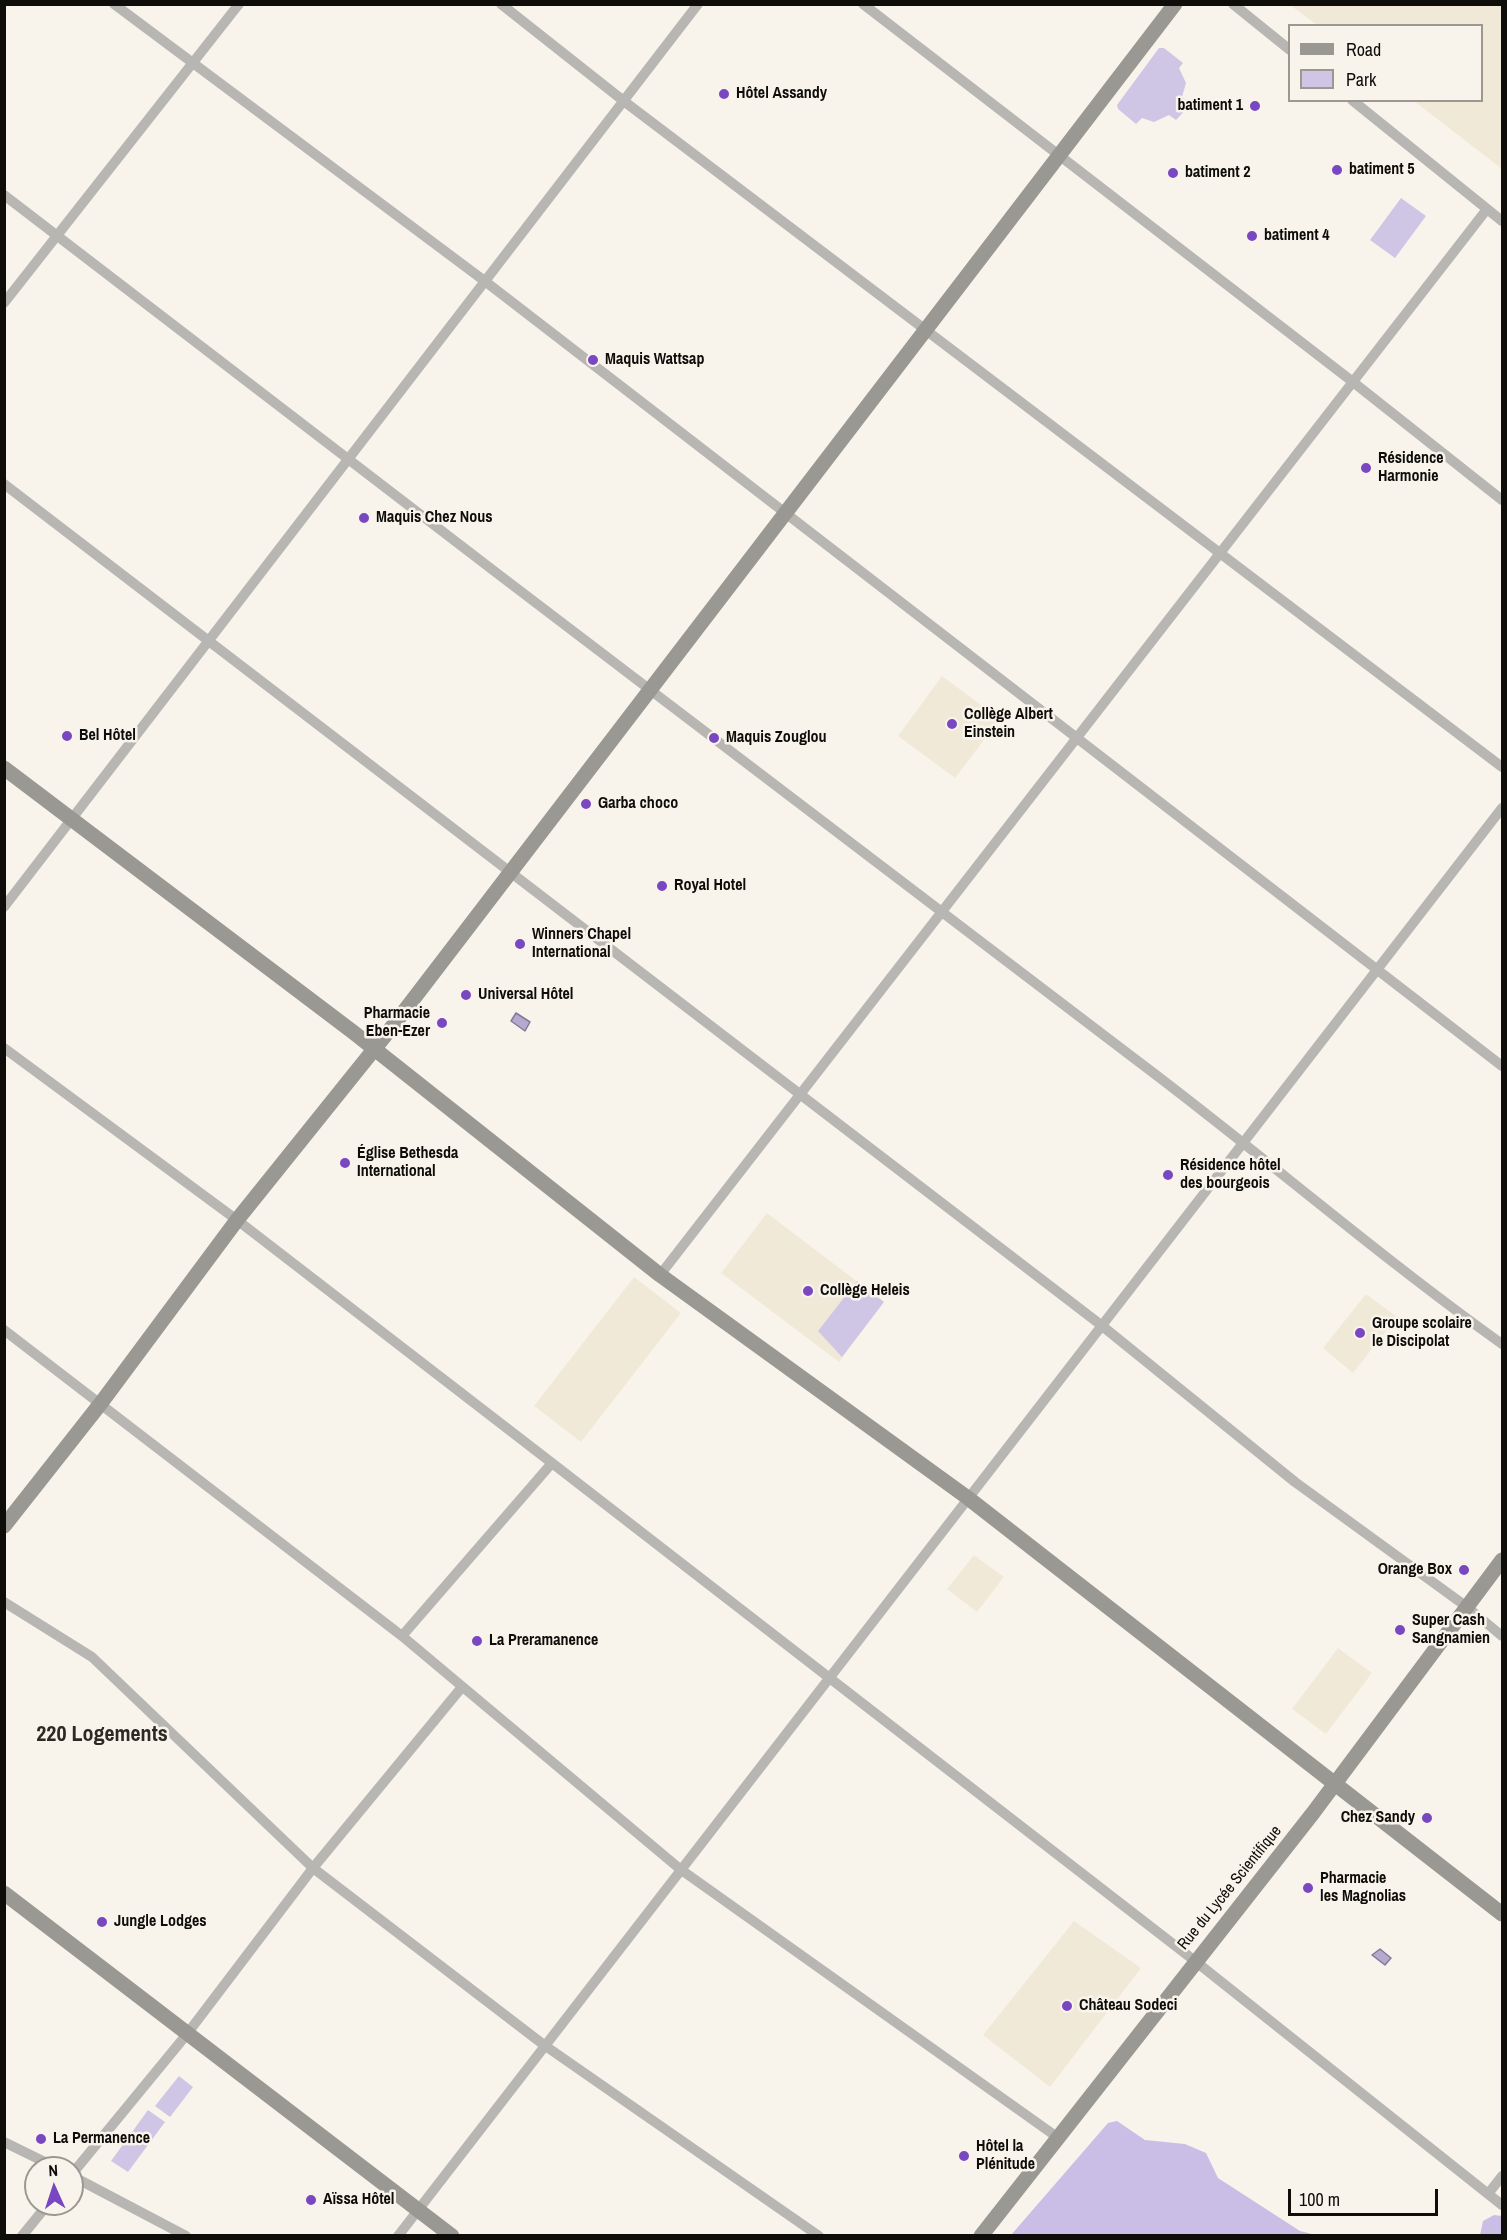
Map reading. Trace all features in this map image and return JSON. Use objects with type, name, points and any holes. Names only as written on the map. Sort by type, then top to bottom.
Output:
[{"type":"street","points":[[114,4],[486,282],[1503,1066]]},
{"type":"street","points":[[4,303],[239,4]]},
{"type":"street","points":[[501,4],[625,102],[1503,767]]},
{"type":"street","points":[[4,907],[625,102],[698,4]]},
{"type":"street","points":[[863,4],[1061,155],[1503,500]]},
{"type":"street","points":[[4,1526],[101,1403],[237,1220],[374,1049],[511,872],[784,512],[1175,4]]},
{"type":"street","points":[[1233,4],[1288,48]]},
{"type":"street","points":[[1354,102],[1503,222]]},
{"type":"street","points":[[4,195],[650,691],[1244,1141],[1450,1307],[1503,1344]]},
{"type":"street","points":[[660,1275],[943,913],[1219,552],[1486,209]]},
{"type":"street","points":[[4,484],[1101,1326],[1295,1482],[1467,1607],[1503,1636]]},
{"type":"street","points":[[4,768],[374,1049],[660,1275],[968,1498],[1503,1914]]},
{"type":"street","points":[[398,2235],[1503,808]]},
{"type":"street","points":[[4,1048],[237,1220],[552,1463],[1195,1961],[1503,2205]]},
{"type":"street","points":[[4,1330],[402,1636],[680,1869],[1058,2137]]},
{"type":"street","points":[[402,1636],[552,1463]]},
{"type":"street","name":"Rue du Lycée Scientifique","points":[[981,2235],[1334,1784],[1503,1560]]},
{"type":"street","points":[[4,1602],[92,1658],[313,1868],[544,2045],[819,2235]]},
{"type":"street","points":[[84,2160],[187,2034],[313,1868],[462,1687]]},
{"type":"street","points":[[4,1893],[452,2235]]},
{"type":"street","points":[[4,2142],[33,2156]]},
{"type":"street","points":[[1488,2194],[1503,2176]]},
{"type":"street","points":[[84,2181],[186,2235]]},
{"type":"street","points":[[22,2235],[38,2216]]},
{"type":"shaded area","points":[[1290,5],[1502,5],[1502,169],[1415,102],[1483,102],[1483,24],[1316,24]]},
{"type":"shaded area","name":"Collège Albert Einstein","points":[[942,676],[1000,719],[955,778],[898,736]]},
{"type":"shaded area","points":[[516,1013],[530,1022],[525,1031],[511,1021]]},
{"type":"shaded area","name":"Collège Heleis","points":[[767,1213],[884,1302],[839,1362],[721,1273]]},
{"type":"shaded area","points":[[634,1277],[681,1313],[581,1442],[534,1406]]},
{"type":"shaded area","name":"Groupe scolaire le Discipolat","points":[[1366,1294],[1397,1317],[1353,1373],[1323,1348]]},
{"type":"shaded area","points":[[974,1555],[1004,1577],[977,1612],[947,1589]]},
{"type":"shaded area","points":[[1338,1648],[1372,1673],[1326,1734],[1292,1709]]},
{"type":"shaded area","points":[[1074,1921],[1141,1968],[1050,2087],[983,2035]]},
{"type":"shaded area","points":[[1380,1949],[1391,1958],[1385,1965],[1372,1955]]},
{"type":"shaded area","points":[[1117,2121],[1145,2140],[1185,2144],[1206,2153],[1218,2178],[1300,2231],[1316,2235],[1011,2235],[1108,2123]]},
{"type":"shaded area","points":[[1494,2215],[1502,2216],[1502,2235],[1480,2235],[1483,2221]]},
{"type":"green space","points":[[1159,48],[1164,48],[1183,63],[1179,68],[1186,83],[1182,97],[1191,104],[1176,120],[1169,115],[1154,122],[1142,118],[1136,124],[1118,109],[1117,105]]},
{"type":"green space","points":[[1401,198],[1426,216],[1395,258],[1370,240]]},
{"type":"green space","points":[[857,1281],[884,1302],[842,1357],[818,1331]]},
{"type":"green space","points":[[179,2076],[193,2087],[170,2117],[155,2106]]},
{"type":"green space","points":[[148,2110],[165,2122],[128,2172],[111,2161]]},
{"type":"place","name":"Hôtel Assandy","points":[[724,94]]},
{"type":"place","name":"batiment 1","points":[[1255,106]]},
{"type":"place","name":"batiment 5","points":[[1337,170]]},
{"type":"place","name":"batiment 2","points":[[1173,173]]},
{"type":"place","name":"batiment 4","points":[[1252,236]]},
{"type":"place","name":"Maquis Wattsap","points":[[593,360]]},
{"type":"place","name":"Résidence Harmonie","points":[[1366,468]]},
{"type":"place","name":"Maquis Chez Nous","points":[[364,518]]},
{"type":"place","name":"Collège Albert Einstein","points":[[952,724]]},
{"type":"place","name":"Bel Hôtel","points":[[67,736]]},
{"type":"place","name":"Maquis Zouglou","points":[[714,738]]},
{"type":"place","name":"Garba choco","points":[[586,804]]},
{"type":"place","name":"Royal Hotel","points":[[662,886]]},
{"type":"place","name":"Winners Chapel International","points":[[520,944]]},
{"type":"place","name":"Universal Hôtel","points":[[466,995]]},
{"type":"place","name":"Pharmacie Eben-Ezer","points":[[442,1023]]},
{"type":"place","name":"Église Bethesda International","points":[[345,1163]]},
{"type":"place","name":"Résidence hôtel des bourgeois","points":[[1168,1175]]},
{"type":"place","name":"Collège Heleis","points":[[808,1291]]},
{"type":"place","name":"Groupe scolaire le Discipolat","points":[[1360,1333]]},
{"type":"place","name":"Orange Box","points":[[1464,1570]]},
{"type":"place","name":"Super Cash Sangnamien","points":[[1400,1630]]},
{"type":"place","name":"La Preramanence","points":[[477,1641]]},
{"type":"place","name":"Chez Sandy","points":[[1427,1818]]},
{"type":"place","name":"Pharmacie les Magnolias","points":[[1308,1888]]},
{"type":"place","name":"Jungle Lodges","points":[[102,1922]]},
{"type":"place","name":"Château Sodeci","points":[[1067,2006]]},
{"type":"place","name":"La Permanence","points":[[41,2139]]},
{"type":"place","name":"Hôtel la Plénitude","points":[[964,2156]]},
{"type":"place","name":"Aïssa Hôtel","points":[[311,2200]]},
{"type":"district","name":"220 Logements","points":[[102,1735]]}]
